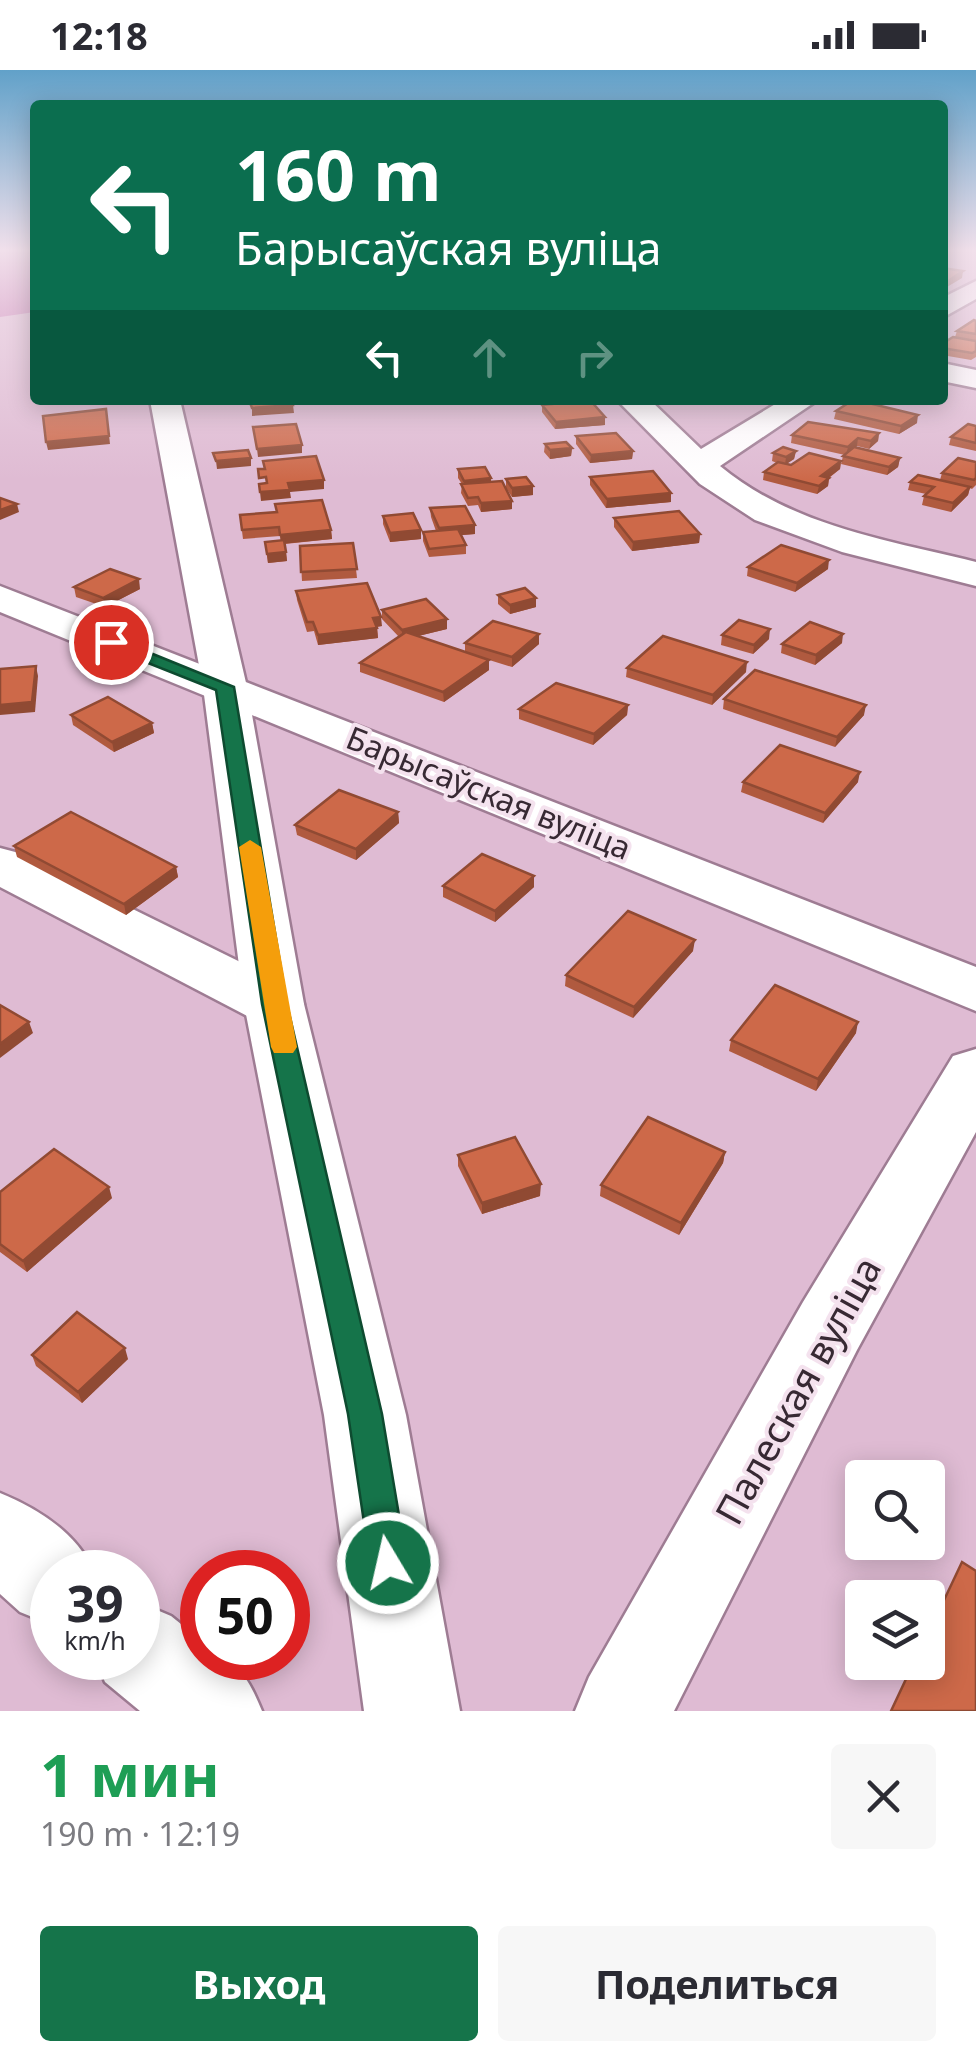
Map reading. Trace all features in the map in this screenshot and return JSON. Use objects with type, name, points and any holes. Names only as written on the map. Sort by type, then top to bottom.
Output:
[{"type":"street","points":[[948,373],[976,379]]},
{"type":"street","points":[[166,405],[224,687],[274,1004],[365,1414],[412,1711]]},
{"type":"street","points":[[637,405],[737,496],[794,524],[976,574]]},
{"type":"street","points":[[700,464],[795,405]]},
{"type":"street","name":"Барысаўская вуліца","points":[[0,598],[976,990]]},
{"type":"street","points":[[0,865],[274,1004]]},
{"type":"street","name":"Палеская вуліца","points":[[623,1711],[830,1326],[976,1073]]},
{"type":"street","points":[[0,1538],[30,1562]]},
{"type":"street","points":[[160,1667],[214,1711]]},
{"type":"building","points":[[962,328],[976,328],[976,334],[957,331]]},
{"type":"building","points":[[953,337],[976,341],[976,351],[948,349],[948,340]]},
{"type":"building","points":[[251,405],[293,405],[252,408]]},
{"type":"building","points":[[542,405],[594,405],[605,417],[556,422]]},
{"type":"building","points":[[845,405],[875,405],[918,415],[901,426],[836,411]]},
{"type":"building","points":[[106,409],[109,436],[46,442],[43,416]]},
{"type":"building","points":[[808,422],[879,433],[871,441],[858,438],[848,447],[792,435]]},
{"type":"building","points":[[296,424],[302,445],[257,449],[253,427]]},
{"type":"building","points":[[968,424],[976,426],[976,443],[951,437]]},
{"type":"building","points":[[616,433],[633,451],[591,455],[576,436]]},
{"type":"building","points":[[566,442],[572,448],[550,450],[545,444]]},
{"type":"building","points":[[783,447],[796,451],[786,457],[773,453]]},
{"type":"building","points":[[854,447],[900,458],[889,467],[843,456]]},
{"type":"building","points":[[248,450],[251,458],[216,461],[213,453]]},
{"type":"building","points":[[809,453],[841,461],[821,476],[829,478],[819,486],[764,472],[778,462],[791,465]]},
{"type":"building","points":[[316,456],[324,480],[288,483],[290,490],[260,492],[259,484],[267,483],[266,477],[259,478],[258,469],[265,469],[263,461]]},
{"type":"building","points":[[958,458],[976,462],[974,480],[942,473]]},
{"type":"building","points":[[485,467],[491,478],[464,481],[458,469]]},
{"type":"building","points":[[653,471],[671,493],[607,499],[590,477]]},
{"type":"building","points":[[918,475],[970,487],[953,503],[924,496],[934,487],[910,482]]},
{"type":"building","points":[[526,477],[533,486],[512,488],[506,479]]},
{"type":"building","points":[[502,481],[512,501],[481,503],[478,497],[468,498],[461,484]]},
{"type":"building","points":[[0,498],[17,504],[0,510]]},
{"type":"building","points":[[322,500],[331,530],[280,535],[279,527],[242,530],[240,515],[277,512],[275,504]]},
{"type":"building","points":[[465,506],[475,525],[439,528],[430,508]]},
{"type":"building","points":[[679,511],[700,534],[633,542],[614,518]]},
{"type":"building","points":[[413,513],[421,530],[390,533],[383,516]]},
{"type":"building","points":[[458,529],[466,545],[429,549],[423,532]]},
{"type":"building","points":[[284,540],[286,552],[267,554],[265,542]]},
{"type":"building","points":[[353,543],[357,569],[301,572],[300,546]]},
{"type":"building","points":[[781,545],[829,560],[797,583],[748,567]]},
{"type":"building","points":[[110,569],[139,579],[103,598],[74,587]]},
{"type":"building","points":[[367,583],[381,617],[373,618],[377,628],[318,635],[313,622],[307,622],[296,591]]},
{"type":"building","points":[[525,588],[536,598],[510,605],[498,595]]},
{"type":"building","points":[[426,599],[447,619],[402,630],[382,610]]},
{"type":"building","points":[[739,620],[770,629],[754,645],[722,635]]},
{"type":"building","points":[[493,621],[539,634],[512,657],[465,643]]},
{"type":"building","points":[[810,622],[843,634],[816,655],[782,644]]},
{"type":"building","points":[[406,632],[489,660],[443,692],[360,663]]},
{"type":"building","points":[[663,636],[747,662],[713,695],[627,668]]},
{"type":"building","points":[[36,666],[32,702],[0,705],[0,669]]},
{"type":"building","points":[[755,670],[866,705],[837,737],[724,699]]},
{"type":"building","points":[[556,683],[628,705],[594,734],[519,709]]},
{"type":"building","points":[[108,697],[152,723],[112,742],[71,715]]},
{"type":"building","points":[[780,745],[860,772],[825,813],[743,782]]},
{"type":"building","points":[[339,790],[398,812],[356,849],[295,825]]},
{"type":"building","points":[[71,812],[176,867],[124,904],[14,846]]},
{"type":"building","points":[[482,854],[534,876],[495,911],[443,886]]},
{"type":"building","points":[[628,911],[695,940],[634,1007],[566,975]]},
{"type":"building","points":[[775,985],[858,1022],[818,1079],[731,1040]]},
{"type":"building","points":[[0,1005],[29,1022],[0,1044]]},
{"type":"building","points":[[648,1117],[725,1152],[681,1223],[601,1185]]},
{"type":"building","points":[[515,1137],[541,1184],[482,1203],[458,1155]]},
{"type":"building","points":[[54,1149],[109,1187],[23,1261],[0,1244],[0,1192]]},
{"type":"building","points":[[77,1312],[125,1348],[78,1392],[32,1355]]},
{"type":"building","points":[[962,1562],[976,1571],[976,1711],[891,1711],[906,1680],[945,1680],[945,1598]]},
{"type":"slow traffic","points":[[250,847],[284,1047]]},
{"type":"route","points":[[111,642],[224,687],[274,1004],[365,1414],[388,1563]]}]
